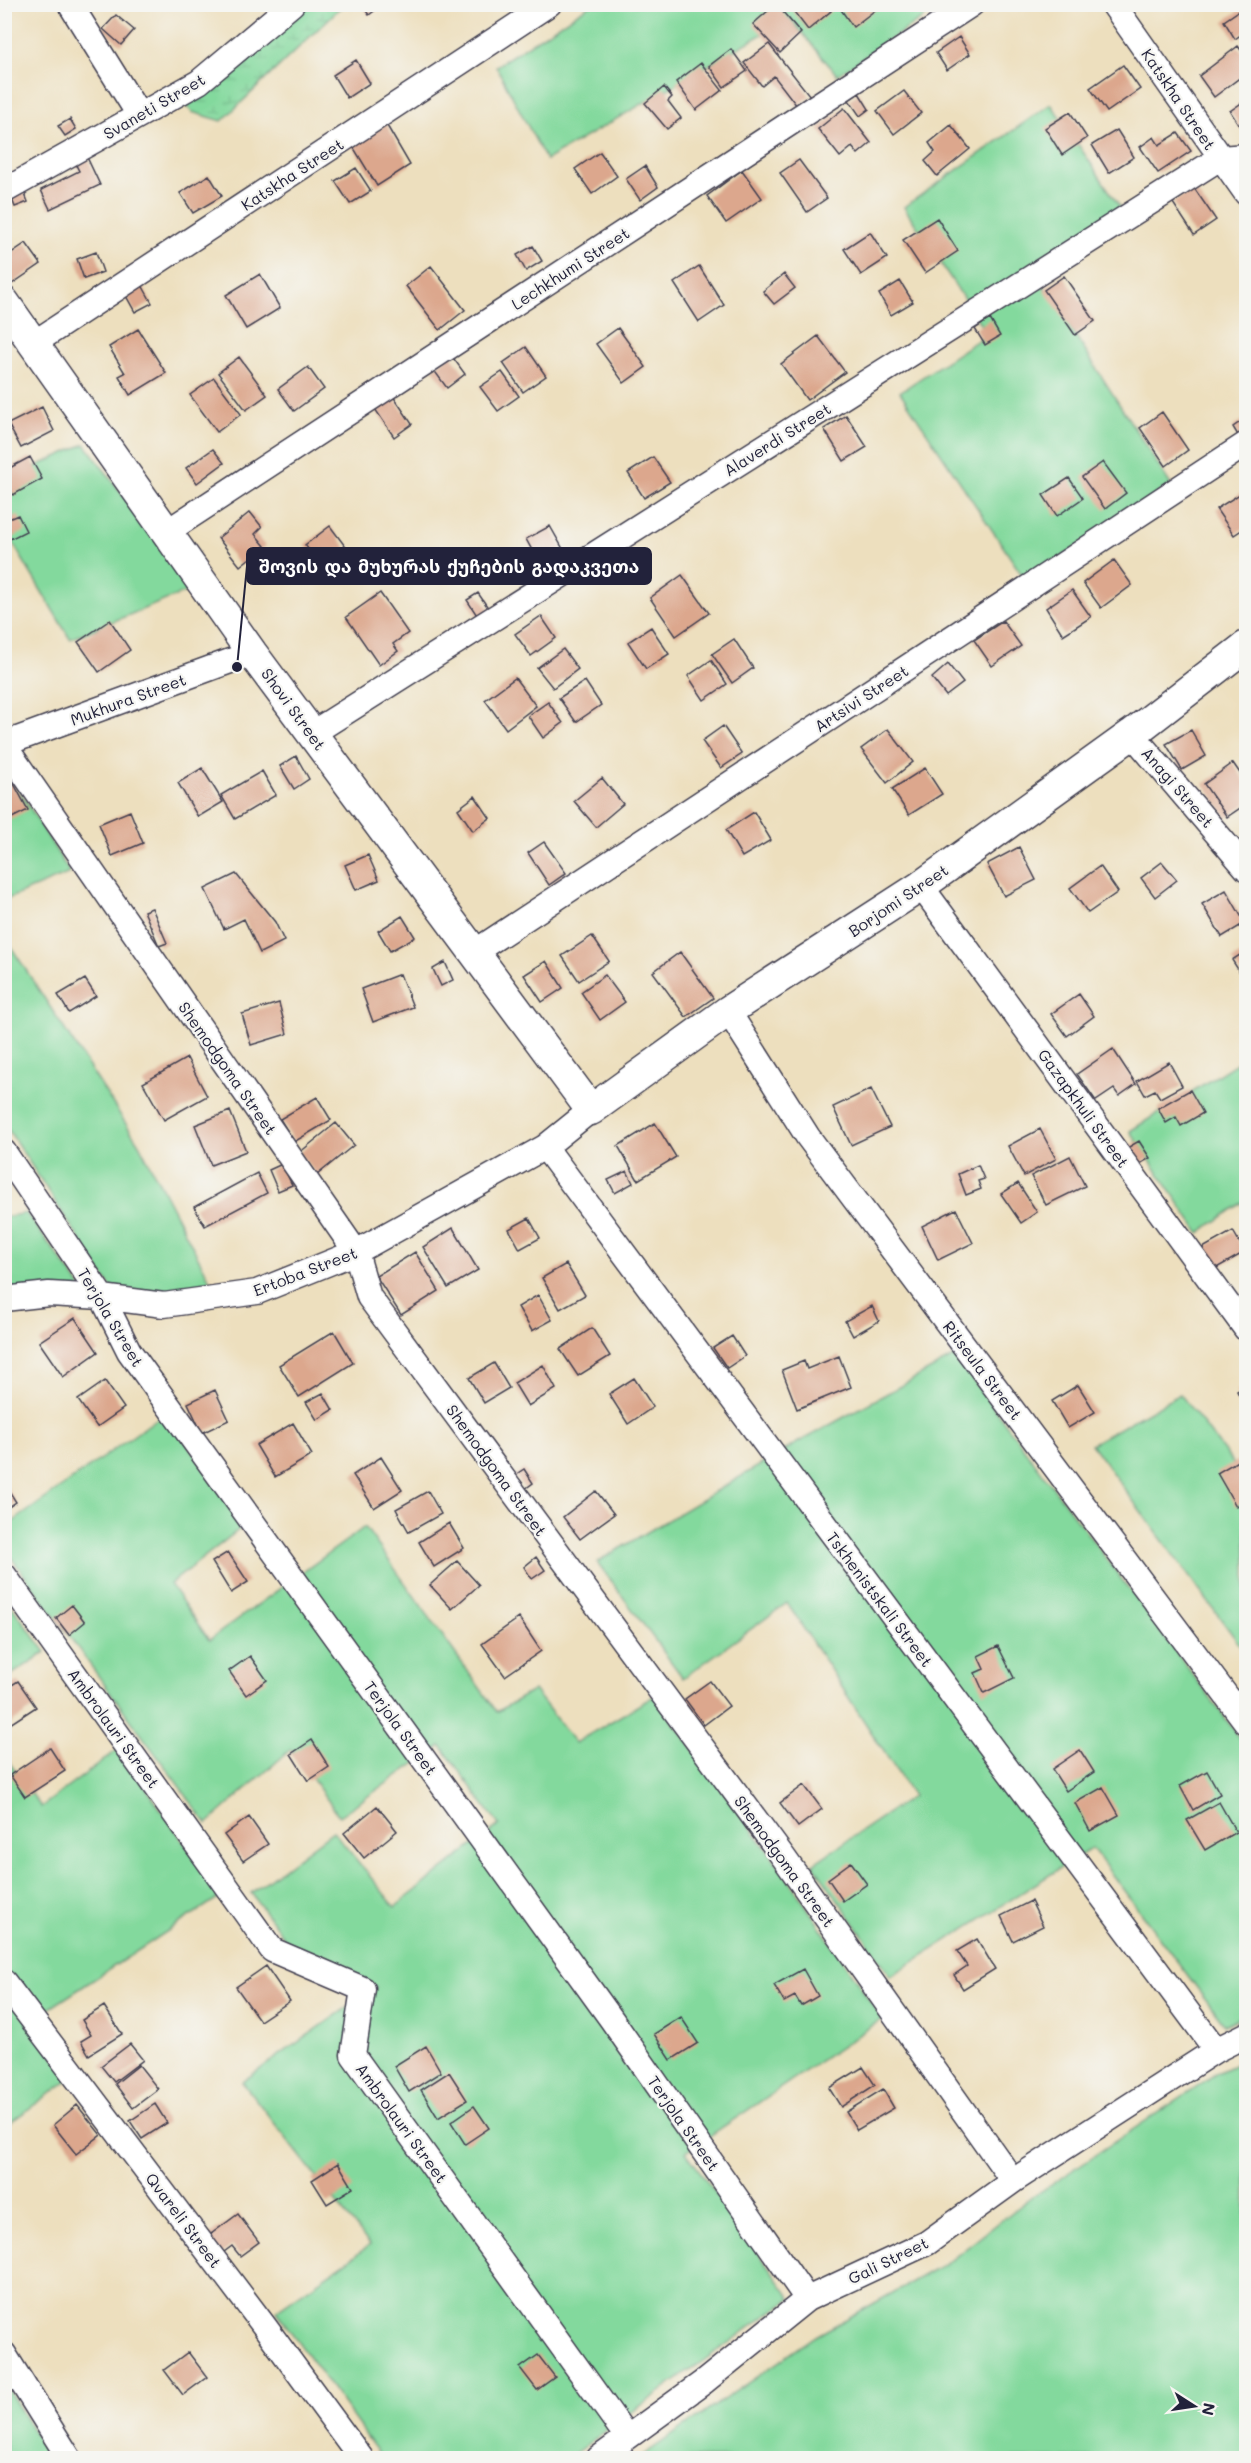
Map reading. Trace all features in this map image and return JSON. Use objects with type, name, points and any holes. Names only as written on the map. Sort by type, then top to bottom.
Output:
[{"type":"street","points":[[70,4],[139,115]]},
{"type":"street","name":"Svaneti Street","points":[[4,191],[199,82],[292,4]]},
{"type":"street","name":"Katskha Street","points":[[34,343],[549,4]]},
{"type":"street","name":"Lechkhumi Street","points":[[168,531],[972,4]]},
{"type":"street","name":"Katskha Street","points":[[1120,8],[1246,193]]},
{"type":"street","name":"Alaverdi Street","points":[[311,734],[1220,158],[1246,156]]},
{"type":"street","name":"Shovi Street","points":[[4,302],[252,653],[476,951],[591,1110]]},
{"type":"street","name":"Artsivi Street","points":[[476,951],[1246,444]]},
{"type":"street","name":"Borjomi Street","points":[[545,1147],[591,1110],[728,1011],[921,886],[1132,734],[1246,646]]},
{"type":"street","name":"Mukhura Street","points":[[4,745],[252,653]]},
{"type":"street","name":"Anagi Street","points":[[1132,734],[1246,868]]},
{"type":"street","name":"Shemodgoma Street","points":[[4,745],[356,1252],[369,1297],[784,1858],[1013,2181]]},
{"type":"street","name":"Gazapkhuli Street","points":[[921,886],[1246,1329]]},
{"type":"street","name":"Ritseula Street","points":[[728,1011],[808,1137],[1246,1722]]},
{"type":"street","name":"Ertoba Street","points":[[4,1299],[49,1294],[102,1297],[164,1305],[257,1292],[356,1252],[545,1147]]},
{"type":"street","name":"Tskhenistskali Street","points":[[545,1147],[1216,2050]]},
{"type":"street","name":"Terjola Street","points":[[4,1152],[102,1297],[129,1351],[612,2020],[807,2299]]},
{"type":"street","name":"Ambrolauri Street","points":[[4,1575],[272,1950],[363,1989],[353,2055],[627,2437]]},
{"type":"street","name":"Qvareli Street","points":[[4,1982],[265,2326],[361,2458]]},
{"type":"street","name":"Gali Street","points":[[599,2458],[705,2381],[807,2299],[927,2243],[1013,2181],[1216,2050],[1246,2035]]},
{"type":"street","points":[[4,2355],[69,2458]]},
{"type":"green space","points":[[936,4],[938,8],[837,75],[790,18],[546,160],[496,66],[590,5]]},
{"type":"green space","points":[[310,5],[343,5],[222,121],[192,112],[184,103],[230,74]]},
{"type":"green space","points":[[1051,104],[1122,210],[1030,265],[1171,485],[1026,581],[900,392],[987,334],[904,207]]},
{"type":"green space","points":[[85,444],[193,589],[70,639],[5,530],[4,481]]},
{"type":"green space","points":[[4,765],[70,873],[5,900],[4,900]]},
{"type":"green space","points":[[4,936],[139,1144],[213,1286],[118,1298],[5,1125]]},
{"type":"green space","points":[[1246,1057],[1246,1200],[1199,1233],[1130,1131]]},
{"type":"green space","points":[[26,1213],[87,1295],[5,1302],[5,1217]]},
{"type":"green space","points":[[955,1356],[1246,1746],[1246,2014],[1225,2025],[1092,1848],[891,1976],[813,1864],[913,1796],[787,1603],[683,1678],[597,1562],[797,1443]]},
{"type":"green space","points":[[1180,1394],[1246,1480],[1246,1653],[1091,1444]]},
{"type":"green space","points":[[165,1413],[246,1524],[170,1584],[209,1640],[365,1527],[497,1712],[534,1690],[575,1743],[654,1696],[782,1870],[882,2019],[686,2152],[791,2298],[568,2458],[382,2458],[276,2311],[370,2245],[242,2082],[376,1987],[287,1942],[251,1893],[333,1831],[395,1907],[499,1825],[441,1746],[339,1816],[291,1749],[207,1824],[5,1549],[4,1528]]},
{"type":"green space","points":[[4,1596],[46,1652],[5,1679],[4,1679]]},
{"type":"green space","points":[[119,1749],[221,1896],[29,2022],[70,2079],[5,2126],[4,1755],[41,1807]]},
{"type":"green space","points":[[1246,2059],[1246,2458],[639,2458],[816,2336],[951,2260],[1025,2202],[1217,2073]]},
{"type":"green space","points":[[5,2384],[49,2458],[5,2458]]},
{"type":"building","points":[[361,4],[376,4],[378,8],[369,15]]},
{"type":"building","points":[[776,4],[801,33],[780,53],[753,24]]},
{"type":"building","points":[[788,4],[826,4],[831,11],[808,30]]},
{"type":"building","points":[[837,4],[883,4],[853,27]]},
{"type":"building","points":[[1246,6],[1246,31],[1235,39],[1224,21]]},
{"type":"building","points":[[116,15],[134,30],[121,45],[103,29]]},
{"type":"building","points":[[959,37],[970,54],[947,70],[936,53]]},
{"type":"building","points":[[769,44],[810,96],[797,106],[774,76],[762,86],[744,63]]},
{"type":"building","points":[[1238,46],[1246,57],[1246,73],[1214,97],[1199,76]]},
{"type":"building","points":[[731,49],[747,71],[724,87],[709,66]]},
{"type":"building","points":[[356,60],[370,83],[347,98],[333,75]]},
{"type":"building","points":[[701,63],[722,90],[696,110],[676,82]]},
{"type":"building","points":[[1123,65],[1140,89],[1107,112],[1090,88]]},
{"type":"building","points":[[664,87],[672,97],[668,101],[681,118],[667,129],[645,103]]},
{"type":"building","points":[[904,91],[921,113],[894,134],[877,111]]},
{"type":"building","points":[[859,93],[869,109],[860,116],[849,100]]},
{"type":"building","points":[[1246,100],[1246,131],[1244,133],[1230,111]]},
{"type":"building","points":[[844,108],[871,143],[858,154],[852,147],[840,157],[818,129]]},
{"type":"building","points":[[1070,112],[1087,138],[1062,155],[1045,128]]},
{"type":"building","points":[[70,119],[76,129],[65,136],[58,126]]},
{"type":"building","points":[[386,124],[410,165],[377,186],[352,145]]},
{"type":"building","points":[[951,125],[970,149],[937,176],[925,161],[935,152],[929,143]]},
{"type":"building","points":[[1117,130],[1134,157],[1109,173],[1092,145]]},
{"type":"building","points":[[1178,133],[1191,151],[1158,173],[1140,147],[1154,137],[1159,145]]},
{"type":"building","points":[[600,152],[617,176],[592,194],[575,169]]},
{"type":"building","points":[[85,153],[100,185],[50,209],[41,190],[79,171],[73,159]]},
{"type":"building","points":[[799,160],[827,198],[807,212],[780,173]]},
{"type":"building","points":[[645,166],[658,187],[640,200],[626,179]]},
{"type":"building","points":[[356,168],[371,191],[350,204],[335,181]]},
{"type":"building","points":[[742,170],[762,198],[726,223],[707,196]]},
{"type":"building","points":[[209,175],[222,196],[193,213],[180,193]]},
{"type":"building","points":[[1194,188],[1216,220],[1194,235],[1173,203]]},
{"type":"building","points":[[23,189],[28,202],[15,207],[10,194]]},
{"type":"building","points":[[937,218],[958,251],[925,273],[903,240]]},
{"type":"building","points":[[870,232],[887,258],[861,275],[844,249]]},
{"type":"building","points":[[26,243],[41,264],[9,286],[4,280],[4,258]]},
{"type":"building","points":[[533,246],[542,261],[526,271],[517,255]]},
{"type":"building","points":[[96,252],[103,272],[84,279],[77,259]]},
{"type":"building","points":[[431,266],[465,310],[440,330],[406,286]]},
{"type":"building","points":[[699,266],[724,305],[699,322],[674,283]]},
{"type":"building","points":[[260,274],[280,308],[246,329],[226,295]]},
{"type":"building","points":[[784,274],[795,288],[774,304],[763,291]]},
{"type":"building","points":[[1064,276],[1095,321],[1075,335],[1044,290]]},
{"type":"building","points":[[900,281],[913,302],[891,315],[879,294]]},
{"type":"building","points":[[142,285],[152,303],[135,312],[125,294]]},
{"type":"building","points":[[990,319],[1000,336],[985,345],[975,329]]},
{"type":"building","points":[[618,328],[646,367],[624,383],[596,344]]},
{"type":"building","points":[[138,329],[166,373],[130,395],[119,376],[125,373],[109,347]]},
{"type":"building","points":[[818,336],[845,372],[807,400],[781,364]]},
{"type":"building","points":[[526,347],[546,376],[523,392],[503,363]]},
{"type":"building","points":[[451,355],[465,374],[447,388],[433,369]]},
{"type":"building","points":[[239,357],[267,395],[246,410],[218,373]]},
{"type":"building","points":[[308,367],[324,389],[294,411],[278,389]]},
{"type":"building","points":[[502,372],[519,396],[498,411],[480,387]]},
{"type":"building","points":[[214,378],[241,414],[217,432],[190,395]]},
{"type":"building","points":[[391,393],[412,424],[394,437],[373,406]]},
{"type":"building","points":[[42,407],[54,431],[21,448],[8,424]]},
{"type":"building","points":[[1162,412],[1188,450],[1166,466],[1140,428]]},
{"type":"building","points":[[846,415],[867,447],[844,461],[824,429]]},
{"type":"building","points":[[1246,418],[1246,438],[1242,442],[1233,427]]},
{"type":"building","points":[[213,449],[224,463],[197,483],[186,468]]},
{"type":"building","points":[[30,457],[42,479],[13,495],[4,479],[4,471]]},
{"type":"building","points":[[653,457],[670,482],[644,498],[628,473]]},
{"type":"building","points":[[1103,462],[1126,493],[1105,509],[1082,477]]},
{"type":"building","points":[[1069,478],[1083,498],[1057,516],[1043,495]]},
{"type":"building","points":[[1246,490],[1246,527],[1234,535],[1216,509]]},
{"type":"building","points":[[250,512],[262,527],[255,534],[265,546],[240,566],[218,538]]},
{"type":"building","points":[[18,515],[26,531],[4,542],[4,521]]},
{"type":"building","points":[[330,526],[348,550],[324,569],[305,545]]},
{"type":"building","points":[[550,526],[563,549],[539,563],[526,539]]},
{"type":"building","points":[[1114,560],[1132,585],[1101,608],[1083,583]]},
{"type":"building","points":[[682,575],[709,613],[676,636],[650,598]]},
{"type":"building","points":[[1072,590],[1091,617],[1063,635],[1046,608]]},
{"type":"building","points":[[380,593],[408,633],[393,644],[398,651],[379,665],[346,617]]},
{"type":"building","points":[[478,593],[491,612],[480,620],[467,600]]},
{"type":"building","points":[[541,616],[556,638],[531,656],[515,634]]},
{"type":"building","points":[[110,620],[130,650],[99,672],[78,642]]},
{"type":"building","points":[[1003,621],[1021,646],[992,666],[974,640]]},
{"type":"building","points":[[651,627],[669,654],[646,669],[628,642]]},
{"type":"building","points":[[734,639],[753,668],[732,683],[712,654]]},
{"type":"building","points":[[563,649],[578,669],[553,688],[537,668]]},
{"type":"building","points":[[711,660],[727,684],[704,700],[688,676]]},
{"type":"building","points":[[948,664],[963,683],[946,696],[932,678]]},
{"type":"building","points":[[515,678],[536,706],[506,729],[485,700]]},
{"type":"building","points":[[585,681],[601,705],[576,722],[559,698]]},
{"type":"building","points":[[548,702],[563,723],[543,738],[528,716]]},
{"type":"building","points":[[723,726],[742,754],[721,768],[702,741]]},
{"type":"building","points":[[888,729],[913,762],[887,783],[861,749]]},
{"type":"building","points":[[1191,730],[1206,756],[1182,770],[1166,744]]},
{"type":"building","points":[[296,756],[309,779],[294,789],[280,766]]},
{"type":"building","points":[[1233,763],[1246,782],[1246,804],[1227,817],[1204,784]]},
{"type":"building","points":[[202,768],[223,802],[198,817],[178,783]]},
{"type":"building","points":[[925,768],[942,794],[909,815],[892,789]]},
{"type":"building","points":[[7,771],[28,810],[4,822],[4,773]]},
{"type":"building","points":[[262,771],[276,795],[235,819],[221,795]]},
{"type":"building","points":[[602,778],[623,804],[596,827],[574,801]]},
{"type":"building","points":[[475,796],[490,818],[473,831],[458,809]]},
{"type":"building","points":[[130,811],[143,843],[112,856],[99,824]]},
{"type":"building","points":[[754,812],[771,840],[742,857],[726,830]]},
{"type":"building","points":[[544,842],[566,873],[549,885],[528,853]]},
{"type":"building","points":[[1019,847],[1036,880],[1004,896],[987,864]]},
{"type":"building","points":[[368,855],[379,880],[356,890],[345,865]]},
{"type":"building","points":[[1162,862],[1177,880],[1155,897],[1141,878]]},
{"type":"building","points":[[1100,866],[1118,892],[1088,913],[1070,888]]},
{"type":"building","points":[[236,874],[275,922],[284,941],[260,953],[244,919],[224,929],[205,889]]},
{"type":"building","points":[[1226,890],[1245,923],[1222,937],[1202,904]]},
{"type":"building","points":[[152,908],[167,943],[159,946],[144,911]]},
{"type":"building","points":[[402,916],[415,937],[390,951],[378,931]]},
{"type":"building","points":[[592,936],[609,961],[579,981],[562,956]]},
{"type":"building","points":[[1246,951],[1246,982],[1232,960]]},
{"type":"building","points":[[680,952],[713,998],[686,1017],[653,972]]},
{"type":"building","points":[[546,961],[563,988],[542,1002],[524,975]]},
{"type":"building","points":[[445,962],[453,980],[441,986],[433,969]]},
{"type":"building","points":[[400,974],[413,1007],[373,1022],[361,989]]},
{"type":"building","points":[[605,975],[625,1002],[600,1020],[581,992]]},
{"type":"building","points":[[85,979],[96,996],[69,1013],[58,995]]},
{"type":"building","points":[[1079,994],[1094,1016],[1067,1036],[1051,1014]]},
{"type":"building","points":[[279,1003],[287,1034],[251,1045],[242,1014]]},
{"type":"building","points":[[1113,1049],[1136,1084],[1119,1096],[1114,1089],[1096,1101],[1077,1074]]},
{"type":"building","points":[[187,1058],[207,1096],[164,1120],[143,1083]]},
{"type":"building","points":[[1169,1062],[1182,1086],[1160,1098],[1155,1090],[1145,1095],[1137,1081]]},
{"type":"building","points":[[871,1089],[890,1127],[851,1145],[833,1107]]},
{"type":"building","points":[[1190,1090],[1203,1113],[1181,1126],[1176,1117],[1166,1123],[1158,1108]]},
{"type":"building","points":[[317,1097],[331,1120],[294,1142],[280,1119]]},
{"type":"building","points":[[230,1111],[246,1151],[211,1165],[195,1125]]},
{"type":"building","points":[[336,1123],[354,1145],[317,1175],[299,1153]]},
{"type":"building","points":[[655,1123],[676,1157],[638,1180],[618,1146]]},
{"type":"building","points":[[1040,1129],[1056,1159],[1024,1176],[1008,1146]]},
{"type":"building","points":[[1139,1141],[1150,1158],[1133,1168],[1122,1151]]},
{"type":"building","points":[[1070,1156],[1085,1186],[1046,1205],[1031,1176]]},
{"type":"building","points":[[282,1164],[292,1185],[278,1191],[269,1170]]},
{"type":"building","points":[[978,1165],[984,1179],[978,1181],[981,1189],[966,1195],[958,1174]]},
{"type":"building","points":[[627,1171],[633,1183],[615,1193],[608,1180]]},
{"type":"building","points":[[257,1173],[267,1193],[205,1226],[194,1207]]},
{"type":"building","points":[[1018,1183],[1037,1212],[1021,1223],[1001,1194]]},
{"type":"building","points":[[956,1209],[973,1243],[938,1260],[922,1226]]},
{"type":"building","points":[[529,1218],[540,1238],[520,1249],[509,1229]]},
{"type":"building","points":[[453,1228],[478,1270],[448,1288],[423,1247]]},
{"type":"building","points":[[1233,1231],[1245,1252],[1213,1270],[1201,1249]]},
{"type":"building","points":[[415,1252],[439,1291],[401,1315],[376,1276]]},
{"type":"building","points":[[566,1264],[585,1295],[560,1309],[542,1278]]},
{"type":"building","points":[[538,1295],[552,1320],[532,1331],[518,1307]]},
{"type":"building","points":[[872,1306],[879,1321],[853,1336],[845,1321]]},
{"type":"building","points":[[75,1318],[98,1352],[63,1377],[39,1342]]},
{"type":"building","points":[[592,1328],[610,1356],[578,1376],[560,1349]]},
{"type":"building","points":[[334,1331],[353,1363],[299,1397],[279,1365]]},
{"type":"building","points":[[732,1336],[745,1356],[727,1368],[713,1348]]},
{"type":"building","points":[[839,1356],[851,1387],[797,1409],[782,1370],[804,1361],[807,1369]]},
{"type":"building","points":[[494,1363],[509,1388],[484,1403],[469,1378]]},
{"type":"building","points":[[543,1365],[556,1389],[528,1406],[514,1383]]},
{"type":"building","points":[[634,1378],[653,1407],[628,1424],[609,1394]]},
{"type":"building","points":[[105,1381],[124,1408],[97,1427],[78,1400]]},
{"type":"building","points":[[1078,1385],[1095,1412],[1068,1428],[1052,1401]]},
{"type":"building","points":[[1246,1386],[1246,1409],[1237,1391]]},
{"type":"building","points":[[215,1390],[229,1420],[202,1433],[188,1403]]},
{"type":"building","points":[[323,1393],[333,1410],[317,1420],[306,1402]]},
{"type":"building","points":[[293,1423],[312,1455],[275,1477],[256,1445]]},
{"type":"building","points":[[1246,1456],[1246,1500],[1236,1506],[1217,1473]]},
{"type":"building","points":[[381,1457],[402,1490],[374,1508],[353,1475]]},
{"type":"building","points":[[524,1469],[533,1483],[525,1489],[515,1475]]},
{"type":"building","points":[[4,1483],[16,1502],[4,1510]]},
{"type":"building","points":[[428,1491],[441,1514],[409,1532],[396,1509]]},
{"type":"building","points":[[596,1491],[614,1514],[580,1539],[563,1517]]},
{"type":"building","points":[[449,1523],[464,1548],[434,1567],[419,1542]]},
{"type":"building","points":[[228,1552],[248,1582],[231,1593],[212,1562]]},
{"type":"building","points":[[536,1557],[545,1570],[532,1579],[524,1567]]},
{"type":"building","points":[[457,1561],[479,1585],[452,1609],[430,1585]]},
{"type":"building","points":[[72,1605],[85,1622],[69,1635],[56,1618]]},
{"type":"building","points":[[519,1618],[541,1651],[505,1676],[482,1644]]},
{"type":"building","points":[[998,1646],[1014,1678],[984,1693],[975,1673],[984,1669],[978,1656]]},
{"type":"building","points":[[250,1656],[267,1680],[246,1695],[229,1671]]},
{"type":"building","points":[[18,1681],[36,1707],[7,1726],[4,1722],[4,1690]]},
{"type":"building","points":[[710,1681],[729,1706],[704,1725],[685,1699]]},
{"type":"building","points":[[312,1740],[329,1767],[308,1781],[291,1754]]},
{"type":"building","points":[[50,1748],[65,1771],[25,1797],[10,1775]]},
{"type":"building","points":[[1080,1750],[1094,1772],[1066,1791],[1052,1769]]},
{"type":"building","points":[[1207,1771],[1220,1794],[1193,1810],[1180,1786]]},
{"type":"building","points":[[804,1785],[822,1809],[798,1827],[780,1803]]},
{"type":"building","points":[[1103,1787],[1119,1815],[1090,1831],[1075,1803]]},
{"type":"building","points":[[1219,1802],[1236,1832],[1205,1850],[1187,1820]]},
{"type":"building","points":[[377,1806],[397,1831],[364,1858],[344,1833]]},
{"type":"building","points":[[249,1817],[268,1844],[243,1861],[224,1835]]},
{"type":"building","points":[[851,1862],[867,1884],[843,1901],[828,1879]]},
{"type":"building","points":[[1031,1901],[1043,1926],[1013,1941],[1001,1916]]},
{"type":"building","points":[[977,1939],[995,1969],[963,1989],[954,1975],[967,1966],[957,1951]]},
{"type":"building","points":[[266,1966],[290,2001],[260,2021],[236,1987]]},
{"type":"building","points":[[803,1969],[818,1996],[801,2006],[795,1996],[784,2002],[774,1985]]},
{"type":"building","points":[[104,2006],[122,2034],[89,2055],[81,2041],[91,2035],[82,2020]]},
{"type":"building","points":[[681,2017],[698,2043],[671,2060],[654,2034]]},
{"type":"building","points":[[130,2044],[143,2060],[114,2082],[101,2066]]},
{"type":"building","points":[[426,2046],[441,2072],[409,2092],[394,2066]]},
{"type":"building","points":[[139,2065],[158,2089],[133,2108],[115,2084]]},
{"type":"building","points":[[863,2067],[875,2085],[841,2107],[829,2088]]},
{"type":"building","points":[[449,2072],[467,2100],[438,2118],[421,2090]]},
{"type":"building","points":[[883,2089],[894,2108],[857,2130],[846,2112]]},
{"type":"building","points":[[155,2104],[167,2123],[142,2139],[130,2121]]},
{"type":"building","points":[[77,2105],[101,2135],[76,2154],[53,2125]]},
{"type":"building","points":[[474,2106],[489,2128],[465,2144],[451,2122]]},
{"type":"building","points":[[338,2163],[353,2188],[327,2204],[312,2180]]},
{"type":"building","points":[[238,2214],[259,2242],[240,2256],[232,2246],[220,2255],[207,2237]]},
{"type":"building","points":[[188,2352],[207,2377],[183,2395],[164,2370]]},
{"type":"building","points":[[538,2355],[555,2377],[537,2390],[520,2368]]},
{"type":"place","name":"შოვის და მუხურას ქუჩების გადაკვეთა","points":[[237,667]]}]
